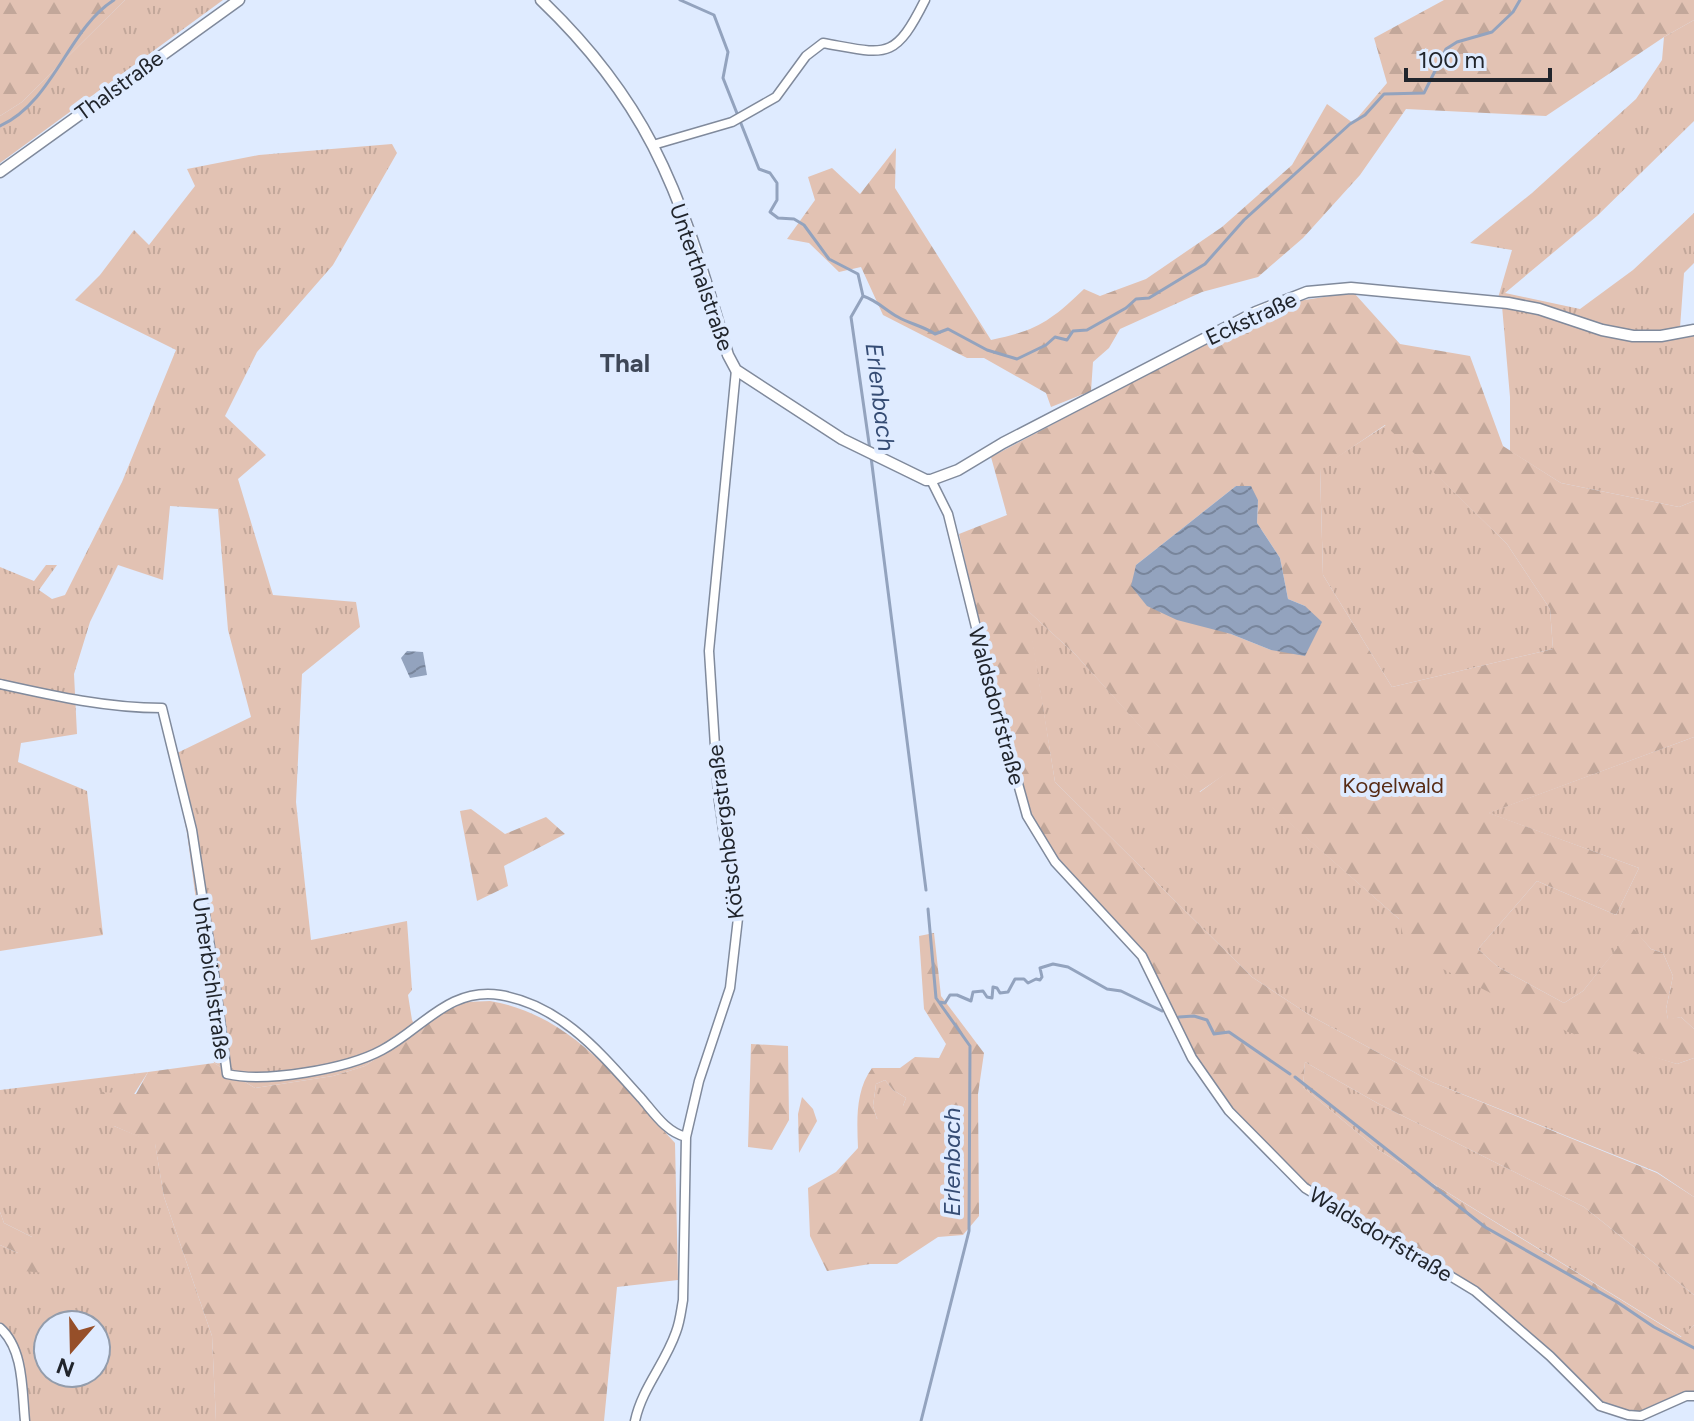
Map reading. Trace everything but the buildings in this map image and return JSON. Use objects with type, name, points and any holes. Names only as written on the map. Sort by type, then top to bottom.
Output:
[{"type":"street","name":"Thalstraße","points":[[0,172],[239,0]]},
{"type":"street","name":"Unterthalstraße","points":[[541,0],[605,70],[653,145],[693,243],[728,355],[736,370],[864,451],[931,480]]},
{"type":"street","points":[[653,145],[732,122],[776,97],[806,56],[823,43],[870,51],[892,48],[909,32],[925,0]]},
{"type":"street","name":"Eckstraße","points":[[931,480],[958,470],[1003,443],[1256,312],[1307,292],[1351,288],[1508,303],[1633,336],[1661,336],[1694,330]]},
{"type":"street","name":"Kötschbergstraße","points":[[635,1421],[640,1400],[671,1344],[680,1318],[686,1137],[699,1081],[730,988],[738,918],[718,794],[709,651],[736,370]]},
{"type":"street","name":"Waldsdorfstraße","points":[[931,480],[948,514],[1027,816],[1055,862],[1142,956],[1192,1058],[1229,1111],[1305,1188],[1475,1291],[1600,1406],[1641,1416],[1686,1396],[1694,1396]]},
{"type":"street","name":"Unterbichlstraße","points":[[0,684],[122,708],[162,708],[192,830],[227,1074],[274,1075],[332,1069],[381,1050],[445,1004],[471,996],[502,995],[540,1009],[570,1026],[599,1051],[669,1130],[686,1137]]},
{"type":"street","points":[[0,1328],[12,1342],[19,1365],[25,1421]]},
{"type":"green space","points":[[0,0],[125,0],[22,102],[0,116]]},
{"type":"green space","points":[[125,0],[223,0],[0,163],[0,116],[22,102]]},
{"type":"green space","points":[[1444,0],[1694,0],[1694,20],[1546,116],[1406,109],[1360,175],[1303,238],[1258,277],[1202,292],[1120,329],[1109,348],[1093,362],[1091,391],[1051,407],[1046,393],[984,358],[967,358],[883,315],[861,267],[839,272],[809,243],[787,239],[815,200],[808,177],[832,168],[860,194],[896,148],[895,188],[991,340],[1020,333],[1052,317],[1084,289],[1100,296],[1146,279],[1222,227],[1292,165],[1327,104],[1353,123],[1387,83],[1374,38]]},
{"type":"green space","points":[[1694,20],[1694,121],[1597,216],[1505,293],[1580,309],[1633,270],[1694,213],[1694,263],[1684,273],[1680,328],[1649,331],[1618,329],[1529,302],[1498,298],[1512,250],[1470,243],[1532,193],[1636,99],[1662,60],[1664,37]]},
{"type":"green space","points":[[392,144],[397,153],[333,265],[257,352],[225,416],[266,455],[238,479],[273,595],[356,602],[360,627],[302,674],[296,802],[311,940],[407,921],[412,990],[408,995],[417,1030],[365,1066],[333,1076],[255,1088],[214,1063],[194,919],[198,915],[187,833],[171,756],[251,717],[228,630],[218,509],[170,506],[163,580],[118,565],[90,622],[74,674],[77,734],[21,743],[18,762],[87,791],[103,935],[0,951],[0,567],[34,581],[46,565],[57,565],[39,590],[52,599],[65,595],[122,482],[176,350],[75,300],[100,275],[134,230],[149,245],[195,186],[187,169],[259,155]]},
{"type":"green space","name":"Kogelwald","points":[[1355,294],[1400,344],[1470,356],[1503,446],[1561,483],[1679,507],[1694,501],[1694,737],[1489,813],[1639,868],[1616,915],[1537,881],[1478,949],[1498,967],[1564,1003],[1583,991],[1633,928],[1651,949],[1663,953],[1673,976],[1666,1009],[1668,1019],[1681,1017],[1694,1029],[1694,1058],[1677,1064],[1568,1032],[1407,951],[1399,919],[1230,771],[1199,792],[1075,654],[1028,611],[1055,782],[1252,977],[1311,1016],[1432,1082],[1657,1173],[1694,1197],[1694,1295],[1584,1207],[1379,1104],[1305,1062],[1303,1087],[1377,1149],[1681,1337],[1694,1325],[1694,1393],[1640,1414],[1603,1404],[1526,1329],[1478,1290],[1308,1187],[1213,1087],[1175,1023],[1169,1001],[1145,956],[1057,860],[1041,838],[1031,815],[990,673],[959,534],[1007,515],[991,457],[1258,315],[1292,302]],"holes":[[[1385,425],[1507,544],[1550,609],[1553,649],[1392,687],[1323,575],[1320,469]],[[1236,486],[1258,500],[1257,523],[1280,558],[1288,599],[1305,606],[1271,650],[1231,634],[1136,565]]]},
{"type":"green space","points":[[1502,306],[1528,310],[1606,334],[1694,333],[1694,501],[1679,507],[1561,483],[1510,451],[1510,397]]},
{"type":"green space","points":[[1386,425],[1507,544],[1550,609],[1553,649],[1392,687],[1323,575],[1320,468]]},
{"type":"green space","points":[[1027,610],[1075,654],[1200,792],[1230,770],[1399,919],[1640,1052],[1677,1064],[1694,1058],[1694,1197],[1657,1172],[1432,1082],[1311,1016],[1252,977],[1055,782]]},
{"type":"green space","points":[[1694,737],[1694,1029],[1681,1017],[1668,1020],[1666,1009],[1673,976],[1663,953],[1651,949],[1633,929],[1583,991],[1564,1003],[1498,967],[1478,949],[1537,881],[1616,915],[1639,868],[1488,813]]},
{"type":"green space","points":[[471,809],[505,834],[546,817],[565,834],[504,866],[508,886],[477,901],[460,811]]},
{"type":"green space","points":[[934,933],[941,996],[984,1053],[978,1094],[979,1216],[963,1235],[938,1237],[897,1264],[870,1264],[827,1271],[810,1236],[808,1188],[836,1172],[858,1148],[860,1096],[866,1077],[872,1068],[900,1068],[915,1057],[939,1058],[946,1044],[924,1009],[919,936]],"holes":[[[885,1080],[906,1098],[903,1106],[891,1106],[877,1119],[873,1106],[876,1084]]]},
{"type":"green space","points":[[490,1001],[520,1009],[571,1037],[615,1076],[675,1143],[678,1280],[617,1287],[604,1421],[216,1421],[212,1336],[164,1197],[155,1144],[114,1126],[95,1111],[101,1092],[136,1094],[148,1072],[214,1063],[255,1088],[333,1076],[365,1066],[447,1010],[466,1002]]},
{"type":"green space","points":[[751,1044],[788,1046],[789,1120],[772,1150],[748,1147]]},
{"type":"green space","points":[[1305,1062],[1379,1104],[1584,1207],[1694,1295],[1694,1325],[1682,1337],[1377,1149],[1303,1087]]},
{"type":"green space","points":[[148,1072],[114,1126],[155,1143],[164,1197],[212,1336],[216,1421],[29,1421],[20,1356],[16,1344],[0,1323],[0,1245],[18,1253],[32,1237],[4,1223],[0,1212],[0,1090]]},
{"type":"green space","points":[[885,1080],[906,1098],[903,1106],[877,1119],[873,1106],[876,1084]]},
{"type":"green space","points":[[802,1097],[813,1109],[817,1121],[799,1153],[798,1114]]},
{"type":"green space","points":[[0,1212],[4,1223],[32,1237],[51,1264],[43,1273],[24,1271],[18,1253],[0,1245]]},
{"type":"water","points":[[1236,486],[1251,486],[1258,500],[1257,523],[1280,558],[1288,599],[1305,606],[1322,622],[1305,656],[1271,650],[1231,634],[1177,620],[1147,606],[1131,586],[1136,565]]},
{"type":"water","points":[[407,651],[423,652],[427,675],[410,678],[401,658]]},
{"type":"waterway","name":"Erlenbach","points":[[0,126],[19,115],[34,100],[84,28],[114,0]]},
{"type":"waterway","name":"Erlenbach","points":[[680,0],[714,15],[728,52],[723,78],[759,169],[770,173],[777,183],[777,200],[770,212],[778,218],[794,219],[804,225],[829,259],[858,274],[863,296],[851,317],[870,450]]},
{"type":"waterway","points":[[863,296],[935,334],[948,329],[987,350],[1017,359],[1046,345],[1055,337],[1067,340],[1073,331],[1087,330],[1136,299],[1149,298],[1205,264],[1244,220],[1350,124],[1365,115],[1384,94],[1424,93],[1446,49],[1457,42],[1492,32],[1513,12],[1520,0]]},
{"type":"waterway","name":"Erlenbach","points":[[871,457],[926,890]]},
{"type":"waterway","name":"Erlenbach","points":[[921,1421],[969,1231],[970,1046],[936,998],[928,909]]},
{"type":"waterway","points":[[939,1002],[945,1003],[950,995],[971,1001],[973,992],[983,991],[992,998],[993,987],[1000,993],[1008,992],[1015,979],[1024,979],[1028,983],[1040,980],[1040,968],[1053,964],[1068,967],[1107,989],[1121,991],[1162,1011]]},
{"type":"waterway","points":[[1179,1017],[1194,1016],[1207,1020],[1214,1034],[1229,1032],[1290,1074]]},
{"type":"waterway","points":[[1295,1077],[1485,1227],[1694,1348]]},
{"type":"district","name":"Thal","points":[[625,363]]}]
